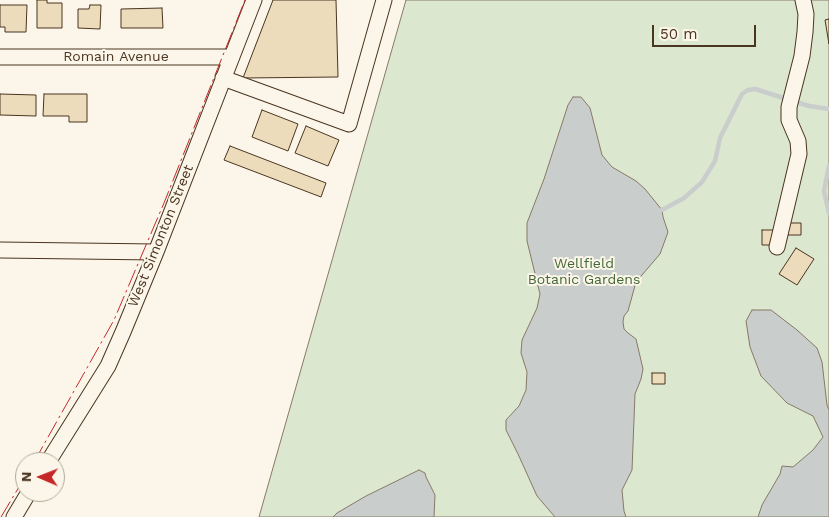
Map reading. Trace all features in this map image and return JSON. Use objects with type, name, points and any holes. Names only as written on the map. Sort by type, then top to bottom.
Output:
[{"type":"street","name":"West Simonton Street","points":[[54,452],[108,366],[124,332],[254,0]]},
{"type":"street","points":[[224,78],[348,124],[384,0]]},
{"type":"street","points":[[777,247],[799,154],[798,141],[789,120],[791,100],[802,56],[805,32],[806,14],[803,0]]},
{"type":"street","name":"Romain Avenue","points":[[0,57],[232,57]]},
{"type":"street","points":[[0,250],[156,252]]},
{"type":"street","points":[[14,517],[23,502]]},
{"type":"green space","name":"Wellfield Botanic Gardens","points":[[406,0],[829,0],[829,517],[259,517]]},
{"type":"shaded area","points":[[573,97],[581,97],[590,108],[602,155],[612,167],[636,181],[645,189],[662,210],[668,232],[660,254],[636,282],[623,322],[624,329],[636,339],[643,369],[635,394],[632,470],[622,490],[626,517],[555,517],[537,496],[506,430],[506,420],[519,406],[526,390],[527,372],[521,353],[522,340],[537,308],[540,294],[527,241],[527,223],[544,179],[568,105]]},
{"type":"shaded area","points":[[752,310],[771,310],[817,348],[822,362],[829,410],[829,517],[758,517],[762,505],[780,474],[782,466],[793,467],[813,450],[823,437],[813,416],[787,403],[761,376],[750,347],[746,321]]},
{"type":"shaded area","points":[[419,470],[425,473],[435,495],[434,517],[333,517],[366,496]]},
{"type":"building","points":[[37,0],[47,0],[47,3],[62,3],[62,28],[37,28]]},
{"type":"building","points":[[273,0],[336,0],[338,77],[243,78]]},
{"type":"building","points":[[0,5],[27,5],[26,32],[5,32],[5,27],[0,27]]},
{"type":"building","points":[[90,5],[101,5],[100,29],[78,28],[78,9],[89,9]]},
{"type":"building","points":[[162,8],[163,28],[121,28],[121,9]]},
{"type":"building","points":[[829,19],[829,44],[825,20]]},
{"type":"building","points":[[0,94],[36,95],[36,116],[0,115]]},
{"type":"building","points":[[44,94],[87,94],[87,122],[69,122],[69,116],[43,116]]},
{"type":"building","points":[[262,110],[298,124],[288,151],[252,137]]},
{"type":"building","points":[[306,126],[339,140],[328,166],[295,153]]},
{"type":"building","points":[[230,146],[326,183],[321,197],[224,160]]},
{"type":"building","points":[[786,223],[801,223],[801,235],[786,235]]},
{"type":"building","points":[[762,230],[775,230],[775,245],[762,245]]},
{"type":"building","points":[[796,248],[814,259],[797,285],[779,274]]},
{"type":"building","points":[[652,373],[665,373],[665,384],[652,384]]},
{"type":"waterway","points":[[662,210],[684,198],[702,182],[715,161],[720,138],[742,94],[748,90],[755,89],[809,106],[829,109]]},
{"type":"waterway","points":[[829,166],[824,191],[829,213]]},
{"type":"power","points":[[40,452],[114,320],[164,203],[245,0]]},
{"type":"power","points":[[1,517],[15,494]]}]
